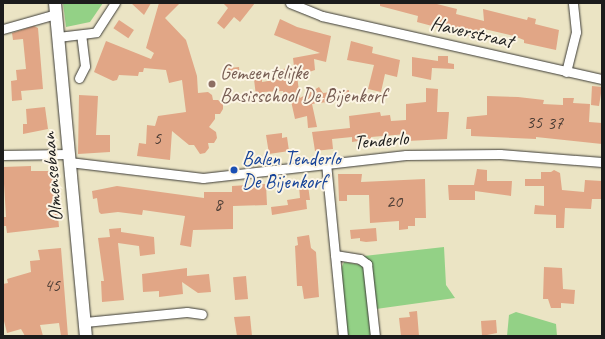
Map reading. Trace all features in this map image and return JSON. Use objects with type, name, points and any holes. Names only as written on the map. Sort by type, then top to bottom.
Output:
[{"type":"street","points":[[58,37],[81,35],[100,29],[115,3]]},
{"type":"street","name":"Haverstraat","points":[[290,3],[322,16],[602,79]]},
{"type":"street","points":[[566,72],[576,32],[573,3]]},
{"type":"street","name":"Olmensebaan","points":[[3,29],[55,9],[86,336]]},
{"type":"street","points":[[78,78],[85,66],[81,35]]},
{"type":"street","name":"Tenderlo","points":[[3,155],[69,158],[204,178],[234,176],[379,156],[479,153],[602,162]]},
{"type":"street","points":[[326,163],[342,336]]},
{"type":"street","points":[[335,255],[360,259],[367,264],[375,336]]},
{"type":"street","points":[[84,322],[187,312],[202,314]]},
{"type":"green space","points":[[63,3],[103,3],[90,22],[66,27]]},
{"type":"green space","points":[[444,247],[446,285],[455,298],[376,309],[371,265],[364,256]]},
{"type":"green space","points":[[344,262],[361,265],[364,270],[371,336],[347,336],[341,269]]},
{"type":"green space","points":[[516,312],[556,324],[557,336],[507,336],[509,315]]},
{"type":"building","points":[[131,3],[151,3],[144,15]]},
{"type":"building","points":[[159,3],[180,3],[165,18],[186,40],[197,76],[198,93],[208,92],[212,95],[213,100],[218,100],[223,104],[223,109],[220,114],[215,114],[215,119],[209,127],[216,132],[217,138],[214,143],[208,143],[209,148],[205,153],[200,154],[194,145],[189,145],[172,131],[170,160],[137,156],[139,143],[146,144],[147,125],[155,126],[158,116],[186,112],[182,80],[169,83],[166,70],[144,68],[143,72],[139,72],[138,76],[119,75],[117,80],[113,81],[94,72],[106,41],[151,59],[154,53],[146,48]]},
{"type":"building","points":[[223,3],[255,3],[240,22],[234,17],[224,29],[217,23],[228,8]]},
{"type":"building","points":[[380,3],[433,3],[457,9],[456,14],[484,21],[483,9],[527,20],[528,17],[536,19],[535,24],[559,30],[556,50],[524,43],[524,40],[514,36],[480,28],[478,38],[417,22],[418,16],[380,6]]},
{"type":"building","points":[[280,19],[297,27],[331,36],[326,62],[314,59],[315,70],[297,76],[300,98],[319,87],[323,93],[349,90],[349,99],[312,104],[317,127],[308,128],[307,116],[295,119],[291,101],[285,102],[283,91],[262,92],[262,96],[256,96],[253,71],[262,70],[262,82],[280,79],[278,70],[294,67],[293,58],[320,53],[274,35]]},
{"type":"building","points":[[119,20],[134,30],[128,38],[113,28]]},
{"type":"building","points":[[34,26],[38,28],[43,89],[21,91],[22,100],[12,101],[11,81],[17,80],[16,70],[26,69],[23,39],[13,40],[12,33]]},
{"type":"building","points":[[351,41],[373,47],[372,53],[400,60],[397,77],[385,74],[381,92],[368,89],[374,65],[347,60]]},
{"type":"building","points":[[438,56],[448,56],[448,63],[454,64],[454,69],[432,68],[431,80],[412,76],[412,57],[438,61]]},
{"type":"building","points":[[239,67],[240,76],[228,77],[227,68]]},
{"type":"building","points":[[592,86],[602,87],[599,106],[591,105]]},
{"type":"building","points":[[426,88],[438,89],[437,112],[449,112],[447,139],[407,141],[407,134],[371,137],[371,139],[352,142],[352,137],[332,139],[333,149],[315,151],[312,132],[350,128],[349,116],[380,112],[381,116],[390,115],[391,121],[406,120],[406,104],[426,102]]},
{"type":"building","points":[[79,95],[98,96],[96,135],[110,135],[110,152],[78,154]]},
{"type":"building","points":[[487,96],[544,100],[543,104],[563,105],[563,98],[574,98],[573,103],[590,104],[589,122],[602,123],[602,144],[536,137],[536,139],[471,136],[471,129],[466,129],[467,117],[487,115]]},
{"type":"building","points":[[45,107],[48,129],[23,134],[23,124],[27,124],[26,109]]},
{"type":"building","points":[[282,133],[282,138],[287,137],[289,151],[269,154],[266,135]]},
{"type":"building","points":[[31,166],[31,171],[54,171],[59,227],[7,233],[6,226],[3,226],[3,217],[6,217],[3,167]]},
{"type":"building","points":[[477,169],[487,170],[487,181],[512,181],[511,196],[475,191],[475,200],[449,200],[448,185],[474,185]]},
{"type":"building","points":[[554,170],[560,173],[562,190],[584,192],[585,180],[602,181],[602,199],[592,199],[591,209],[565,208],[564,228],[556,228],[556,215],[534,214],[535,205],[544,206],[544,186],[525,186],[525,179],[541,179],[541,172],[551,172]]},
{"type":"building","points":[[338,174],[362,174],[361,182],[425,179],[426,218],[415,218],[415,226],[408,226],[408,229],[399,230],[399,221],[370,223],[369,195],[347,195],[347,201],[339,201]]},
{"type":"building","points":[[266,184],[267,205],[233,206],[233,229],[193,230],[191,247],[180,245],[185,216],[143,210],[142,215],[118,212],[101,214],[99,212],[97,198],[93,199],[92,191],[117,186],[204,198],[204,192],[232,192],[232,186]]},
{"type":"building","points":[[308,185],[310,200],[306,200],[307,209],[272,215],[271,207],[288,205],[287,200],[300,198],[299,186]]},
{"type":"building","points":[[121,228],[121,232],[154,237],[155,254],[140,256],[139,246],[118,243],[124,300],[102,302],[101,281],[104,281],[98,238],[110,237],[109,229]]},
{"type":"building","points":[[376,228],[377,241],[366,242],[360,241],[360,238],[351,239],[350,230]]},
{"type":"building","points":[[309,235],[311,248],[316,252],[319,297],[304,299],[302,286],[297,286],[295,246],[298,245],[297,237]]},
{"type":"building","points":[[61,248],[68,336],[61,336],[59,323],[40,325],[43,336],[25,336],[21,329],[7,333],[3,317],[3,284],[8,283],[7,279],[31,272],[30,261],[40,260],[38,250]]},
{"type":"building","points":[[544,267],[562,268],[563,289],[575,290],[574,304],[561,303],[561,308],[551,308],[548,299],[543,299]]},
{"type":"building","points":[[187,268],[187,276],[209,274],[211,292],[198,293],[182,282],[183,294],[159,297],[159,291],[143,292],[142,274]]},
{"type":"building","points":[[246,276],[248,299],[235,300],[233,277]]},
{"type":"building","points":[[417,311],[419,336],[401,336],[399,318],[410,317],[409,312]]},
{"type":"building","points":[[250,316],[252,336],[237,336],[234,317]]},
{"type":"building","points":[[496,320],[497,333],[482,336],[481,321]]},
{"type":"place","name":"Gemeentelijke Basisschool De Bijenkorf","points":[[212,84]]},
{"type":"place","name":"Balen Tenderlo De Bijenkorf","points":[[234,170]]}]
